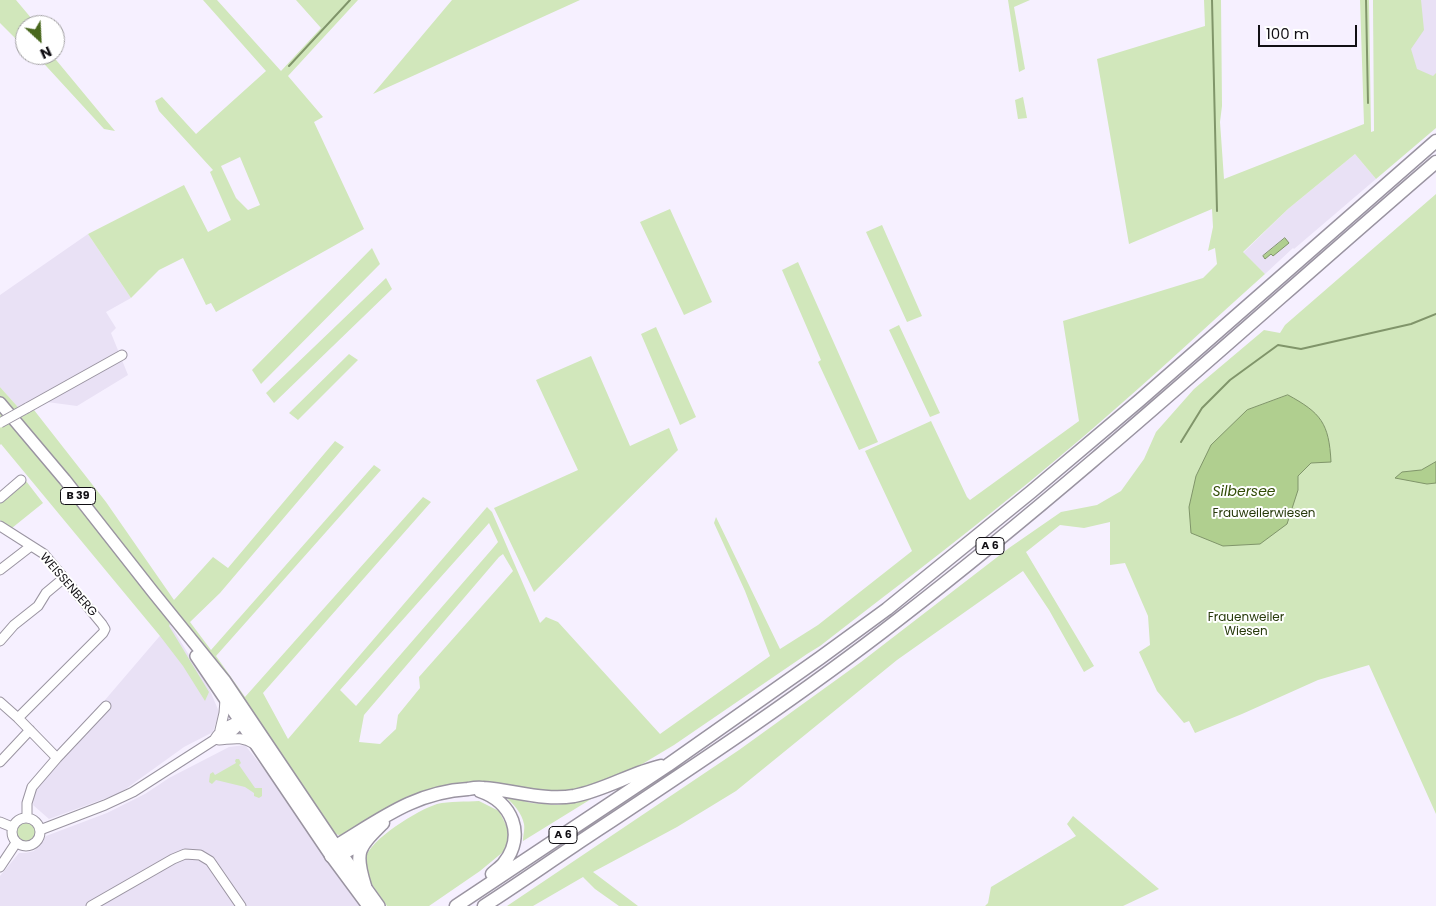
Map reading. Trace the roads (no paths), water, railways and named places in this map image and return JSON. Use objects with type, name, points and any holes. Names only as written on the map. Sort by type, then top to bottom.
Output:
[{"type":"highway","name":"A 6","points":[[457,905],[668,765],[820,658],[887,608],[1032,492],[1436,141]]},
{"type":"highway","name":"A 6","points":[[484,906],[673,781],[804,689],[897,620],[1020,522],[1144,417],[1436,162]]},
{"type":"highway","points":[[336,852],[395,811],[427,796],[457,789],[482,787],[547,798],[574,796],[603,788],[645,770],[668,765]]},
{"type":"highway","points":[[457,905],[503,865],[514,842],[516,831],[508,810],[502,804],[490,795],[470,788]]},
{"type":"highway","points":[[365,886],[359,868],[360,850],[365,841],[395,811]]},
{"type":"highway","points":[[336,852],[365,841]]},
{"type":"main road","name":"B 39","points":[[0,403],[65,480],[225,681],[244,716],[336,852],[368,906]]},
{"type":"main road","name":"B 39","points":[[153,592],[225,700],[244,716],[256,746],[336,852],[380,906]]},
{"type":"street","points":[[0,422],[122,355]]},
{"type":"street","points":[[0,498],[21,480]]},
{"type":"street","name":"WEISSENBERG","points":[[0,526],[44,554],[105,629],[18,718]]},
{"type":"street","points":[[0,570],[31,546]]},
{"type":"street","points":[[0,641],[14,625],[38,606],[46,593],[64,578]]},
{"type":"street","points":[[214,740],[220,730],[225,700]]},
{"type":"street","points":[[0,702],[57,758]]},
{"type":"street","points":[[27,818],[27,803],[32,787],[106,706]]},
{"type":"street","points":[[220,730],[244,716]]},
{"type":"street","points":[[40,830],[134,792],[214,740],[234,730],[244,716]]},
{"type":"street","points":[[0,762],[30,730]]},
{"type":"street","points":[[214,740],[241,738],[248,740],[256,746]]},
{"type":"street","points":[[27,818],[36,822],[40,830],[35,843],[26,846],[16,843],[12,835],[12,827],[19,820],[27,818]]},
{"type":"street","points":[[0,822],[12,827]]},
{"type":"street","points":[[0,867],[16,843]]},
{"type":"street","points":[[91,906],[160,866],[185,854],[200,855],[210,861],[241,906]]},
{"type":"water","points":[[1285,238],[1289,243],[1273,256],[1271,254],[1265,259],[1263,256]]},
{"type":"water","name":"Silbersee","points":[[1288,395],[1316,414],[1321,421],[1328,438],[1331,462],[1311,463],[1298,476],[1298,490],[1287,524],[1260,544],[1223,546],[1191,533],[1189,507],[1196,476],[1211,445],[1247,410]]},
{"type":"water","points":[[1436,462],[1436,483],[1427,484],[1395,478],[1402,472],[1421,470]]},
{"type":"waterway","points":[[289,66],[350,0]]},
{"type":"waterway","points":[[1212,0],[1217,211]]},
{"type":"waterway","points":[[1366,0],[1368,103]]},
{"type":"waterway","points":[[1181,442],[1202,408],[1230,380],[1278,345],[1301,349],[1411,324],[1436,314]]},
{"type":"park label","name":"Frauweilerwiesen","points":[[1264,514]]},
{"type":"park label","name":"Frauenweiler Wiesen","points":[[1246,625]]}]
